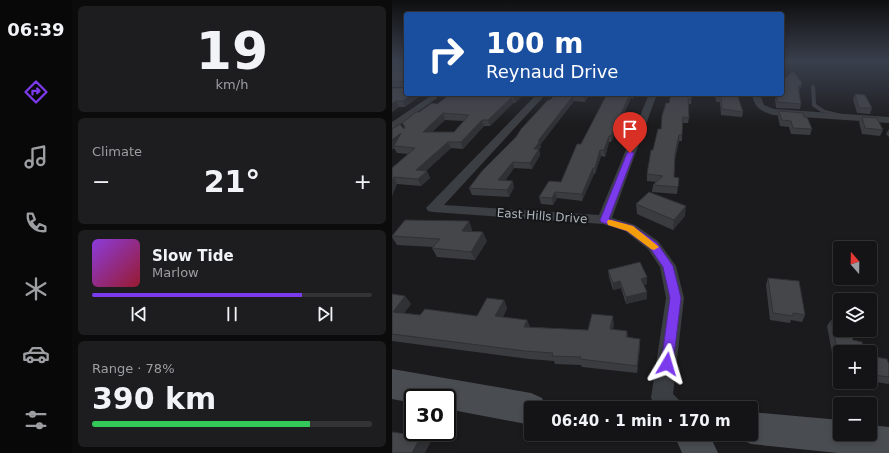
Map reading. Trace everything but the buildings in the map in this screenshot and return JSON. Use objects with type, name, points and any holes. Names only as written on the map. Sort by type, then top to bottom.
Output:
[{"type":"street","points":[[392,126],[427,103],[432,96]]},
{"type":"street","name":"East Hills Drive","points":[[540,96],[433,208],[604,220],[630,228],[653,245],[668,266],[675,298],[662,398],[665,401]]},
{"type":"street","points":[[604,220],[652,96]]},
{"type":"street","points":[[756,96],[759,106],[773,112],[889,120]]},
{"type":"street","points":[[392,384],[524,408]]},
{"type":"street","points":[[758,429],[827,435],[889,444]]},
{"type":"street","points":[[694,441],[701,453]]},
{"type":"lane","points":[[813,86],[814,105],[817,108],[842,116]]},
{"type":"slow traffic","points":[[611,222],[630,228],[654,247]]},
{"type":"route","points":[[630,153],[604,220],[630,228],[653,245],[668,266],[675,298],[667,364]]}]
